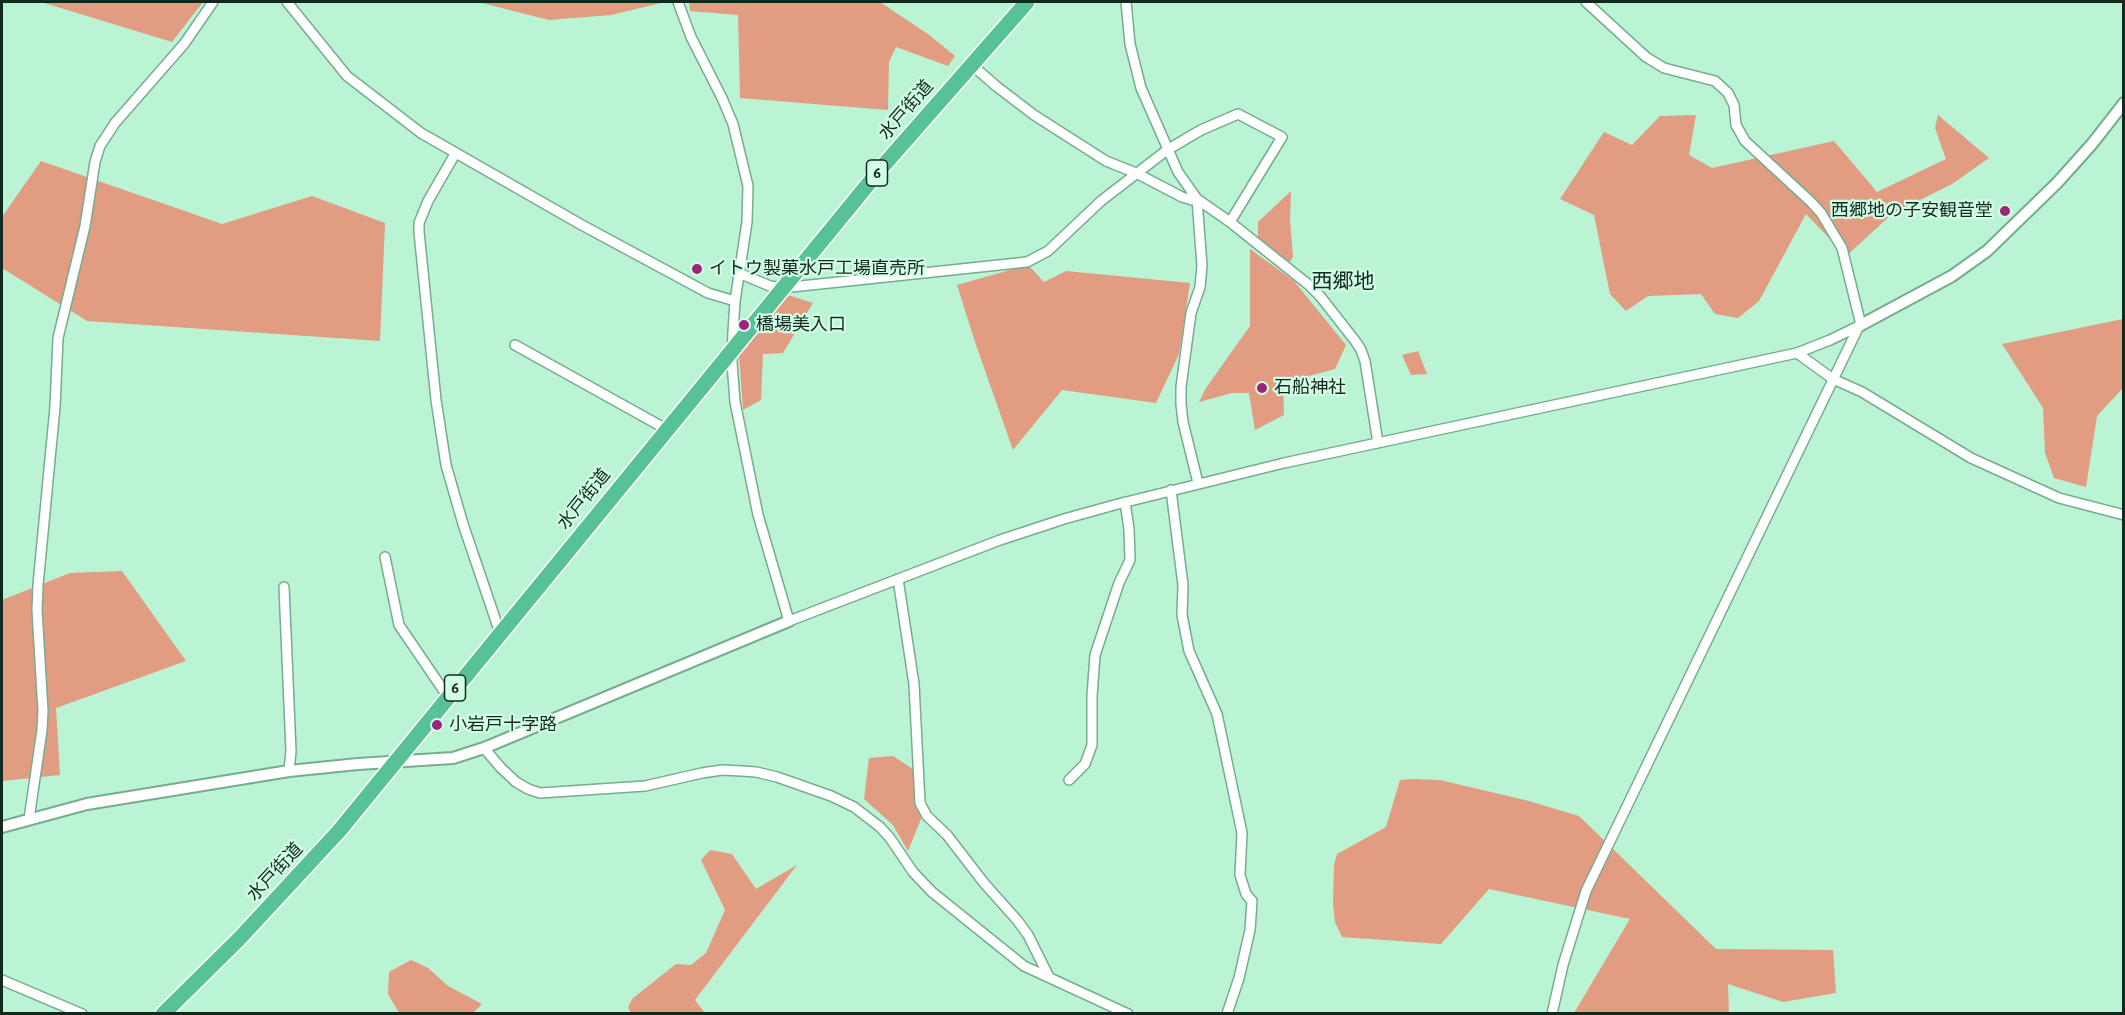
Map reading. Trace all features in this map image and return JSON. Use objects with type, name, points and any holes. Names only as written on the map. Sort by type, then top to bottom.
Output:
[{"type":"highway","name":"水戸街道","points":[[163,1014],[239,939],[339,831],[883,166],[1027,2]]},
{"type":"street","points":[[29,819],[42,730],[37,609],[55,407],[57,338],[85,226],[95,162],[100,146],[115,123],[184,44],[213,2]]},
{"type":"street","points":[[287,2],[336,63],[357,85],[421,133],[708,293],[735,301]]},
{"type":"street","points":[[678,2],[691,37],[722,98],[732,124],[747,186],[747,222],[741,274],[735,301],[732,349],[735,402],[758,515],[789,621]]},
{"type":"street","points":[[1126,2],[1130,44],[1141,88],[1178,172],[1197,198],[1320,296],[1362,350],[1378,443]]},
{"type":"street","points":[[1552,1014],[1563,965],[1586,891],[1860,325],[1845,255],[1837,239],[1821,213],[1811,202],[1745,141],[1736,125],[1734,105],[1728,93],[1715,81],[1664,68],[1646,57],[1586,2]]},
{"type":"street","points":[[972,65],[1034,115],[1106,161],[1136,173],[1182,197],[1192,200],[1197,198]]},
{"type":"street","points":[[2,827],[87,804],[290,771],[453,758],[484,748],[789,621],[1000,540],[1064,519],[1198,483],[1797,353],[1830,340],[1952,276],[1987,251],[2057,183],[2124,103]]},
{"type":"street","points":[[741,274],[770,286],[782,288],[1027,262],[1048,250],[1086,214],[1167,150],[1201,130],[1238,114],[1282,137],[1230,222]]},
{"type":"street","points":[[455,154],[425,207],[419,223],[419,232],[436,400],[446,465],[463,524],[500,633]]},
{"type":"street","points":[[1197,198],[1202,266],[1200,288],[1191,313],[1181,387],[1181,405],[1198,483]]},
{"type":"street","points":[[515,345],[666,429]]},
{"type":"street","points":[[1797,353],[1833,380],[1862,392],[1971,458],[2059,498],[2124,515]]},
{"type":"street","points":[[1171,490],[1183,585],[1182,615],[1189,651],[1217,714],[1242,833],[1240,875],[1246,894],[1252,902],[1250,930],[1239,978],[1227,1014]]},
{"type":"street","points":[[1069,780],[1085,764],[1092,746],[1095,656],[1119,583],[1130,560],[1125,502]]},
{"type":"street","points":[[385,558],[399,626],[448,697]]},
{"type":"street","points":[[898,579],[913,676],[920,803],[927,816],[947,835],[984,883],[1017,920],[1028,935],[1049,977]]},
{"type":"street","points":[[284,587],[290,771]]},
{"type":"street","points":[[484,748],[516,782],[540,793],[645,786],[722,770],[756,772],[777,777],[831,796],[854,807],[880,827],[913,872],[948,906],[1024,966],[1128,1014]]},
{"type":"street","points":[[2,980],[82,1014]]},
{"type":"shaded area","points":[[41,2],[203,2],[172,42]]},
{"type":"shaded area","points":[[478,2],[665,2],[611,15],[549,20]]},
{"type":"shaded area","points":[[689,2],[880,2],[928,34],[955,56],[948,66],[896,47],[889,62],[888,110],[740,98],[738,15],[690,11]]},
{"type":"shaded area","points":[[1696,115],[1689,155],[1712,168],[1834,141],[1877,192],[1946,159],[1935,128],[1938,115],[1989,158],[1952,184],[1892,214],[1843,259],[1831,240],[1806,214],[1759,301],[1738,318],[1715,314],[1701,294],[1648,296],[1626,311],[1610,294],[1594,215],[1560,199],[1604,132],[1632,145],[1660,116]]},
{"type":"shaded area","points":[[41,161],[222,224],[312,196],[385,223],[380,341],[87,321],[2,268],[2,217]]},
{"type":"shaded area","points":[[1291,191],[1290,219],[1293,257],[1289,263],[1258,240],[1258,222]]},
{"type":"shaded area","points":[[1250,249],[1294,281],[1346,345],[1335,369],[1283,383],[1284,415],[1255,430],[1249,393],[1232,393],[1199,402],[1206,388],[1250,326]]},
{"type":"shaded area","points":[[1028,265],[1044,282],[1066,271],[1190,283],[1179,354],[1156,403],[1062,390],[1013,450],[957,285]]},
{"type":"shaded area","points":[[785,294],[813,303],[783,353],[763,354],[761,400],[743,410],[739,355]]},
{"type":"shaded area","points":[[2123,319],[2123,388],[2097,416],[2086,487],[2054,478],[2045,453],[2043,408],[2002,344]]},
{"type":"shaded area","points":[[1418,351],[1427,374],[1411,375],[1402,355]]},
{"type":"shaded area","points":[[122,571],[186,661],[56,708],[60,775],[2,781],[2,600],[70,573]]},
{"type":"shaded area","points":[[893,756],[913,769],[921,819],[908,851],[893,825],[864,799],[869,758]]},
{"type":"shaded area","points":[[1400,780],[1440,780],[1529,801],[1579,816],[1716,949],[1833,950],[1836,993],[1783,1002],[1728,984],[1729,1013],[1574,1013],[1630,919],[1489,889],[1441,944],[1342,937],[1335,922],[1333,903],[1334,865],[1337,854],[1386,827]]},
{"type":"shaded area","points":[[710,850],[732,854],[756,889],[797,865],[695,1000],[705,1013],[631,1013],[628,1008],[632,999],[676,964],[691,965],[706,953],[725,910],[701,860]]},
{"type":"shaded area","points":[[411,960],[428,968],[448,986],[482,1004],[473,1013],[399,1013],[388,994],[389,972]]},
{"type":"place","name":"西郷地の子安観音堂","points":[[2005,211]]},
{"type":"place","name":"イトウ製菓水戸工場直売所","points":[[697,269]]},
{"type":"place","name":"橋場美入口","points":[[744,325]]},
{"type":"place","name":"石船神社","points":[[1262,388]]},
{"type":"place","name":"小岩戸十字路","points":[[437,725]]},
{"type":"district","name":"西郷地","points":[[1343,282]]}]
